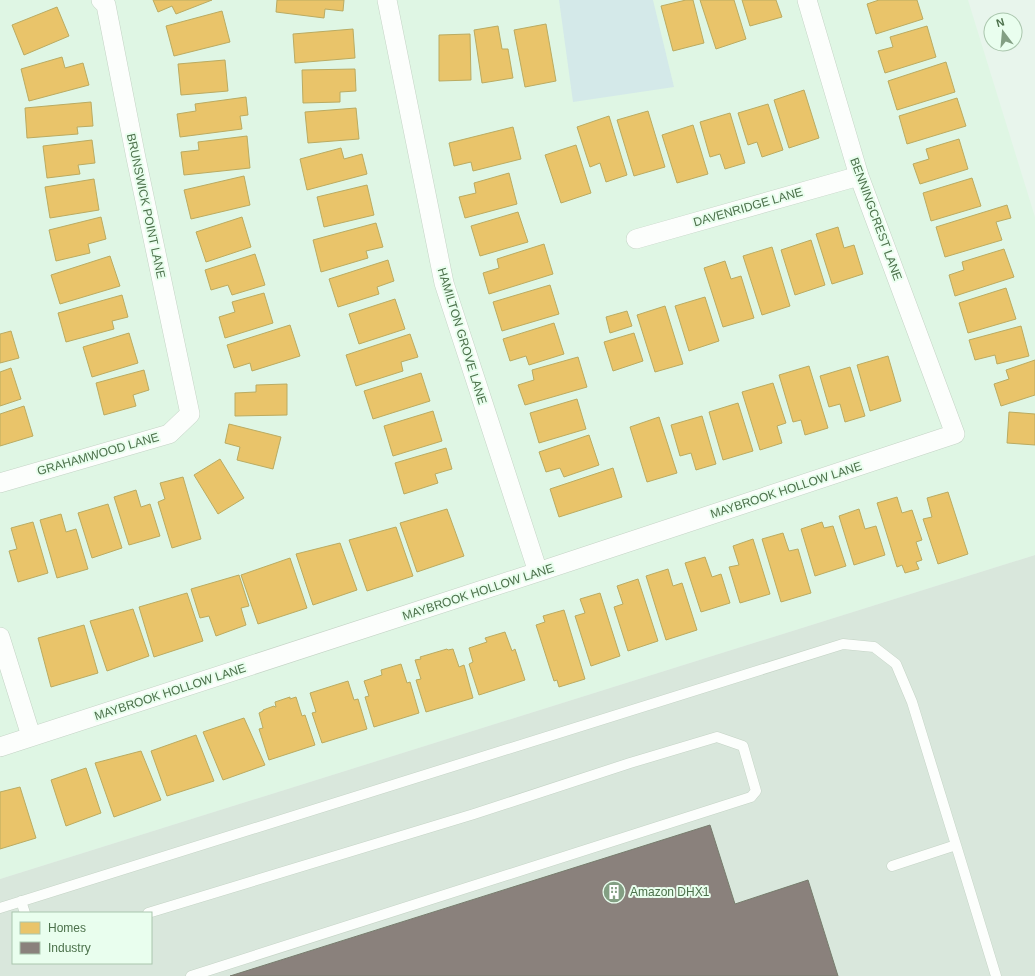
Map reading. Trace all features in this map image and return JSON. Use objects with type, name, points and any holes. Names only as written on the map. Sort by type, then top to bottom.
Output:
[{"type":"street","name":"BRUNSWICK POINT LANE","points":[[101,0],[106,5],[136,158],[190,414]]},
{"type":"street","name":"HAMILTON GROVE LANE","points":[[387,0],[444,283],[538,572]]},
{"type":"street","name":"BENNINGCREST LANE","points":[[807,0],[859,176],[955,434]]},
{"type":"street","name":"DAVENRIDGE LANE","points":[[636,239],[859,176]]},
{"type":"street","name":"GRAHAMWOOD LANE","points":[[0,483],[169,434],[190,414]]},
{"type":"street","name":"MAYBROOK HOLLOW LANE","points":[[0,747],[538,572],[955,434]]},
{"type":"street","points":[[0,637],[31,736]]},
{"type":"lane","points":[[0,908],[843,644],[874,647],[896,664],[912,702],[996,976]]},
{"type":"lane","points":[[151,912],[474,814],[630,763],[717,737],[743,746],[756,791],[752,798],[191,976]]},
{"type":"lane","points":[[892,866],[956,845]]},
{"type":"lane","points":[[21,901],[25,912]]},
{"type":"shaded area","points":[[0,0],[968,0],[1035,217],[1035,555],[0,879]]},
{"type":"shaded area","points":[[559,0],[653,0],[674,87],[573,102]]},
{"type":"shaded area","points":[[1035,555],[1035,976],[0,976],[0,879]]},
{"type":"building: Homes","points":[[153,0],[212,0],[176,14],[172,6],[158,12]]},
{"type":"building: Homes","points":[[277,0],[344,0],[343,11],[325,9],[324,18],[276,12]]},
{"type":"building: Homes","points":[[686,0],[693,0],[704,43],[673,51],[661,6]]},
{"type":"building: Homes","points":[[700,0],[734,0],[746,39],[716,49]]},
{"type":"building: Homes","points":[[742,0],[776,0],[782,17],[750,26]]},
{"type":"building: Homes","points":[[879,0],[917,0],[923,19],[876,34],[867,4]]},
{"type":"building: Homes","points":[[57,7],[69,36],[24,55],[12,25]]},
{"type":"building: Homes","points":[[222,11],[230,42],[174,56],[166,26]]},
{"type":"building: Homes","points":[[546,24],[556,81],[525,87],[514,30]]},
{"type":"building: Homes","points":[[498,26],[502,49],[508,49],[513,78],[482,83],[474,30]]},
{"type":"building: Homes","points":[[927,26],[936,57],[885,73],[878,51],[893,47],[890,37]]},
{"type":"building: Homes","points":[[353,29],[355,58],[295,63],[293,34]]},
{"type":"building: Homes","points":[[470,34],[471,80],[439,81],[439,35]]},
{"type":"building: Homes","points":[[62,57],[65,68],[83,63],[89,85],[29,101],[21,69]]},
{"type":"building: Homes","points":[[225,60],[228,91],[181,95],[178,64]]},
{"type":"building: Homes","points":[[946,62],[955,92],[897,110],[888,81]]},
{"type":"building: Homes","points":[[355,69],[356,91],[340,92],[340,102],[303,103],[302,70]]},
{"type":"building: Homes","points":[[804,90],[819,138],[789,148],[774,100]]},
{"type":"building: Homes","points":[[246,97],[248,115],[240,116],[242,129],[180,137],[177,114],[196,111],[195,104]]},
{"type":"building: Homes","points":[[957,98],[966,126],[907,144],[899,116]]},
{"type":"building: Homes","points":[[91,102],[93,126],[77,127],[78,134],[27,138],[25,108]]},
{"type":"building: Homes","points":[[768,104],[783,150],[762,157],[757,142],[748,145],[738,113]]},
{"type":"building: Homes","points":[[356,108],[359,139],[308,143],[305,112]]},
{"type":"building: Homes","points":[[648,111],[665,167],[634,176],[617,120]]},
{"type":"building: Homes","points":[[730,113],[745,163],[725,169],[720,154],[710,157],[700,122]]},
{"type":"building: Homes","points":[[609,116],[627,175],[606,182],[600,163],[590,167],[577,127]]},
{"type":"building: Homes","points":[[693,125],[708,174],[677,183],[662,135]]},
{"type":"building: Homes","points":[[513,127],[521,159],[473,171],[471,162],[454,166],[449,143]]},
{"type":"building: Homes","points":[[247,136],[250,168],[184,175],[181,152],[199,150],[198,142]]},
{"type":"building: Homes","points":[[959,139],[968,169],[920,184],[913,164],[929,159],[926,149]]},
{"type":"building: Homes","points":[[92,140],[95,163],[78,165],[80,174],[47,178],[43,146]]},
{"type":"building: Homes","points":[[576,145],[591,193],[561,203],[545,155]]},
{"type":"building: Homes","points":[[341,148],[344,159],[362,154],[367,174],[307,190],[300,159]]},
{"type":"building: Homes","points":[[509,173],[517,204],[465,218],[459,197],[476,193],[474,183]]},
{"type":"building: Homes","points":[[244,176],[250,205],[191,219],[184,190]]},
{"type":"building: Homes","points":[[972,178],[981,206],[931,221],[923,193]]},
{"type":"building: Homes","points":[[94,179],[99,210],[50,218],[45,187]]},
{"type":"building: Homes","points":[[367,185],[374,215],[324,227],[317,197]]},
{"type":"building: Homes","points":[[1007,205],[1011,218],[996,222],[1002,240],[945,257],[936,227]]},
{"type":"building: Homes","points":[[518,212],[528,242],[480,256],[471,226]]},
{"type":"building: Homes","points":[[101,217],[106,239],[88,244],[90,253],[56,261],[49,230]]},
{"type":"building: Homes","points":[[242,217],[251,247],[206,262],[196,232]]},
{"type":"building: Homes","points":[[376,223],[383,247],[366,251],[368,258],[321,272],[313,240]]},
{"type":"building: Homes","points":[[838,227],[844,248],[854,245],[863,274],[832,284],[816,234]]},
{"type":"building: Homes","points":[[811,240],[825,285],[795,295],[781,250]]},
{"type":"building: Homes","points":[[544,244],[553,274],[489,294],[483,273],[499,268],[497,259]]},
{"type":"building: Homes","points":[[772,247],[790,306],[762,315],[743,256]]},
{"type":"building: Homes","points":[[1004,249],[1014,277],[955,296],[949,275],[964,270],[962,262]]},
{"type":"building: Homes","points":[[255,254],[265,285],[232,295],[228,285],[211,290],[205,270]]},
{"type":"building: Homes","points":[[110,256],[120,286],[60,304],[51,275]]},
{"type":"building: Homes","points":[[388,260],[394,281],[377,287],[379,294],[338,307],[329,279]]},
{"type":"building: Homes","points":[[725,261],[731,279],[741,276],[754,318],[723,327],[704,268]]},
{"type":"building: Homes","points":[[550,285],[559,314],[502,331],[493,302]]},
{"type":"building: Homes","points":[[1006,288],[1016,319],[968,333],[959,303]]},
{"type":"building: Homes","points":[[264,293],[273,323],[225,338],[219,317],[235,312],[232,302]]},
{"type":"building: Homes","points":[[122,295],[128,317],[112,321],[114,329],[66,342],[58,313]]},
{"type":"building: Homes","points":[[705,297],[719,341],[689,351],[675,306]]},
{"type":"building: Homes","points":[[395,299],[405,329],[359,344],[349,314]]},
{"type":"building: Homes","points":[[665,306],[683,364],[655,372],[637,315]]},
{"type":"building: Homes","points":[[627,311],[632,326],[610,333],[606,317]]},
{"type":"building: Homes","points":[[554,323],[564,354],[529,365],[526,356],[510,361],[503,339]]},
{"type":"building: Homes","points":[[290,325],[300,356],[252,371],[250,363],[234,368],[227,345]]},
{"type":"building: Homes","points":[[1021,326],[1029,356],[997,364],[995,355],[975,360],[969,340]]},
{"type":"building: Homes","points":[[11,331],[19,358],[0,363],[0,334]]},
{"type":"building: Homes","points":[[129,333],[138,363],[92,377],[83,347]]},
{"type":"building: Homes","points":[[634,333],[643,361],[613,371],[604,342]]},
{"type":"building: Homes","points":[[410,334],[418,357],[401,362],[403,371],[356,386],[346,355]]},
{"type":"building: Homes","points":[[888,356],[901,401],[870,411],[857,365]]},
{"type":"building: Homes","points":[[578,357],[587,387],[525,405],[518,385],[534,380],[532,370]]},
{"type":"building: Homes","points":[[1035,360],[1035,395],[1001,406],[994,384],[1009,379],[1006,370]]},
{"type":"building: Homes","points":[[809,366],[828,428],[805,435],[801,420],[793,422],[779,375]]},
{"type":"building: Homes","points":[[850,367],[865,416],[845,422],[840,404],[829,407],[820,376]]},
{"type":"building: Homes","points":[[11,368],[21,399],[0,406],[0,372]]},
{"type":"building: Homes","points":[[144,370],[149,390],[133,395],[136,406],[104,415],[96,383]]},
{"type":"building: Homes","points":[[421,373],[430,401],[373,419],[364,391]]},
{"type":"building: Homes","points":[[773,383],[786,423],[777,426],[782,443],[760,450],[742,392]]},
{"type":"building: Homes","points":[[287,384],[287,415],[235,416],[235,393],[256,392],[256,385]]},
{"type":"building: Homes","points":[[577,399],[586,429],[539,443],[530,413]]},
{"type":"building: Homes","points":[[738,403],[753,451],[723,460],[709,412]]},
{"type":"building: Homes","points":[[24,406],[33,436],[0,446],[0,414]]},
{"type":"building: Homes","points":[[433,411],[442,441],[393,456],[384,426]]},
{"type":"building: Homes","points":[[1009,412],[1035,414],[1035,445],[1007,443]]},
{"type":"building: Homes","points":[[702,416],[716,464],[696,470],[691,453],[680,456],[671,425]]},
{"type":"building: Homes","points":[[659,417],[677,473],[647,482],[630,427]]},
{"type":"building: Homes","points":[[229,424],[281,437],[273,469],[237,460],[240,447],[225,443]]},
{"type":"building: Homes","points":[[589,435],[599,465],[564,477],[560,468],[546,472],[539,452]]},
{"type":"building: Homes","points":[[446,448],[452,469],[435,474],[438,483],[404,494],[395,463]]},
{"type":"building: Homes","points":[[220,459],[244,498],[218,514],[194,475]]},
{"type":"building: Homes","points":[[613,468],[622,497],[559,517],[550,489]]},
{"type":"building: Homes","points":[[183,477],[201,539],[172,548],[158,502],[165,499],[160,483]]},
{"type":"building: Homes","points":[[136,490],[141,507],[150,504],[160,536],[129,545],[114,497]]},
{"type":"building: Homes","points":[[948,492],[968,554],[938,564],[923,519],[932,517],[927,498]]},
{"type":"building: Homes","points":[[897,497],[902,513],[912,510],[922,540],[916,542],[922,560],[916,562],[919,569],[905,573],[902,565],[897,567],[877,503]]},
{"type":"building: Homes","points":[[108,504],[122,548],[92,558],[78,513]]},
{"type":"building: Homes","points":[[447,509],[464,556],[417,572],[400,523]]},
{"type":"building: Homes","points":[[859,509],[865,529],[876,526],[885,555],[854,565],[839,516]]},
{"type":"building: Homes","points":[[61,514],[66,532],[76,529],[88,569],[57,578],[40,520]]},
{"type":"building: Homes","points":[[33,522],[48,573],[18,582],[9,551],[17,549],[11,528]]},
{"type":"building: Homes","points":[[822,522],[824,528],[833,526],[846,566],[815,576],[801,529]]},
{"type":"building: Homes","points":[[396,527],[413,576],[367,591],[349,540]]},
{"type":"building: Homes","points":[[783,533],[789,551],[798,549],[811,593],[781,602],[762,539]]},
{"type":"building: Homes","points":[[753,539],[770,594],[740,603],[729,567],[739,565],[733,546]]},
{"type":"building: Homes","points":[[340,543],[357,590],[313,605],[296,554]]},
{"type":"building: Homes","points":[[705,557],[712,577],[721,574],[730,603],[701,612],[685,563]]},
{"type":"building: Homes","points":[[290,558],[307,608],[258,624],[241,575]]},
{"type":"building: Homes","points":[[668,569],[673,586],[682,583],[697,630],[666,640],[646,576]]},
{"type":"building: Homes","points":[[239,575],[249,606],[241,608],[246,625],[216,636],[209,616],[200,618],[191,589]]},
{"type":"building: Homes","points":[[638,579],[658,641],[628,651],[614,607],[623,604],[617,586]]},
{"type":"building: Homes","points":[[187,593],[203,641],[154,657],[139,607]]},
{"type":"building: Homes","points":[[600,593],[620,656],[591,666],[575,616],[585,613],[580,599]]},
{"type":"building: Homes","points":[[133,609],[149,656],[107,671],[90,621]]},
{"type":"building: Homes","points":[[564,610],[585,679],[559,687],[557,680],[554,681],[536,625],[545,622],[543,616]]},
{"type":"building: Homes","points":[[84,625],[98,673],[51,687],[38,638]]},
{"type":"building: Homes","points":[[505,632],[512,651],[515,649],[525,680],[479,695],[469,664],[473,662],[469,648],[487,642],[485,638]]},
{"type":"building: Homes","points":[[447,649],[453,649],[459,667],[464,665],[473,698],[426,712],[416,680],[421,679],[415,660],[421,659],[420,657]]},
{"type":"building: Homes","points":[[401,664],[407,683],[410,682],[419,713],[374,727],[365,697],[369,696],[364,681],[382,675],[381,670]]},
{"type":"building: Homes","points":[[348,681],[354,700],[358,699],[367,729],[322,743],[312,713],[316,712],[310,693]]},
{"type":"building: Homes","points":[[290,697],[290,699],[296,697],[302,716],[305,715],[315,745],[269,760],[259,729],[263,728],[259,713],[274,706],[276,707],[275,702]]},
{"type":"building: Homes","points":[[244,718],[265,765],[223,780],[203,732]]},
{"type":"building: Homes","points":[[196,735],[214,781],[167,796],[151,751]]},
{"type":"building: Homes","points":[[141,751],[161,800],[114,817],[95,763]]},
{"type":"building: Homes","points":[[86,768],[101,813],[66,826],[51,780]]},
{"type":"building: Homes","points":[[20,787],[36,838],[0,849],[0,792]]},
{"type":"building: Industry","name":"Amazon DHX1","points":[[710,825],[735,904],[808,880],[838,976],[230,976]]},
{"type":"place","name":"Amazon DHX1","points":[[614,892]]}]
